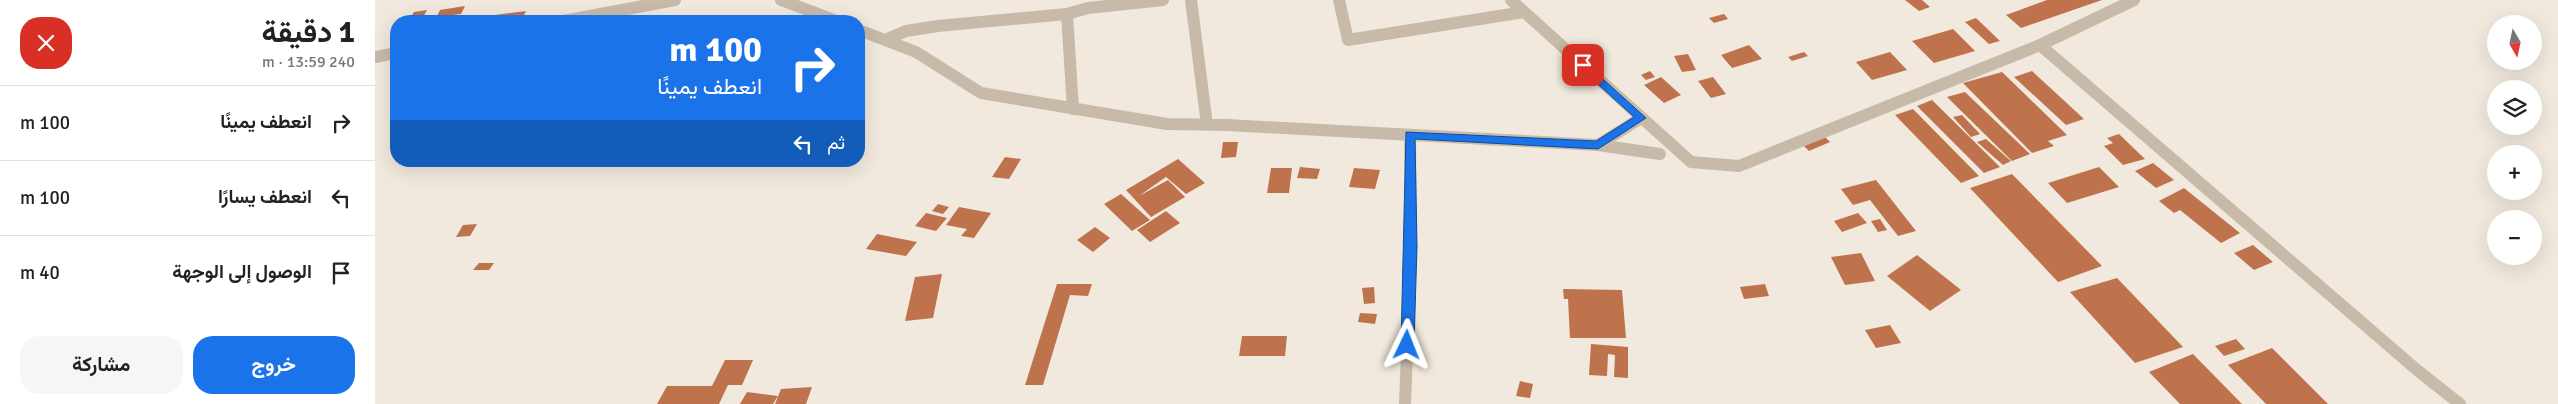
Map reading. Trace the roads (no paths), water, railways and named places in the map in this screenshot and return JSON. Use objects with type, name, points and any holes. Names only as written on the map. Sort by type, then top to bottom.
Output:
[{"type":"street","points":[[595,15],[675,0]]},
{"type":"street","points":[[781,0],[821,15]]},
{"type":"street","points":[[885,40],[906,31],[938,26],[1067,14],[1088,8],[1163,0]]},
{"type":"street","points":[[1191,0],[1207,125]]},
{"type":"street","points":[[1339,0],[1348,40],[1524,12]]},
{"type":"street","points":[[1511,0],[1691,162],[1739,166],[2040,45],[2135,0]]},
{"type":"street","points":[[1067,14],[1073,109]]},
{"type":"street","points":[[865,32],[916,52],[981,93],[1167,124],[1598,145],[1659,154]]},
{"type":"street","points":[[2040,45],[2417,370],[2460,404]]},
{"type":"street","points":[[375,57],[390,54]]},
{"type":"street","points":[[1598,145],[1641,118]]},
{"type":"street","points":[[1405,404],[1411,247],[1410,135]]}]
